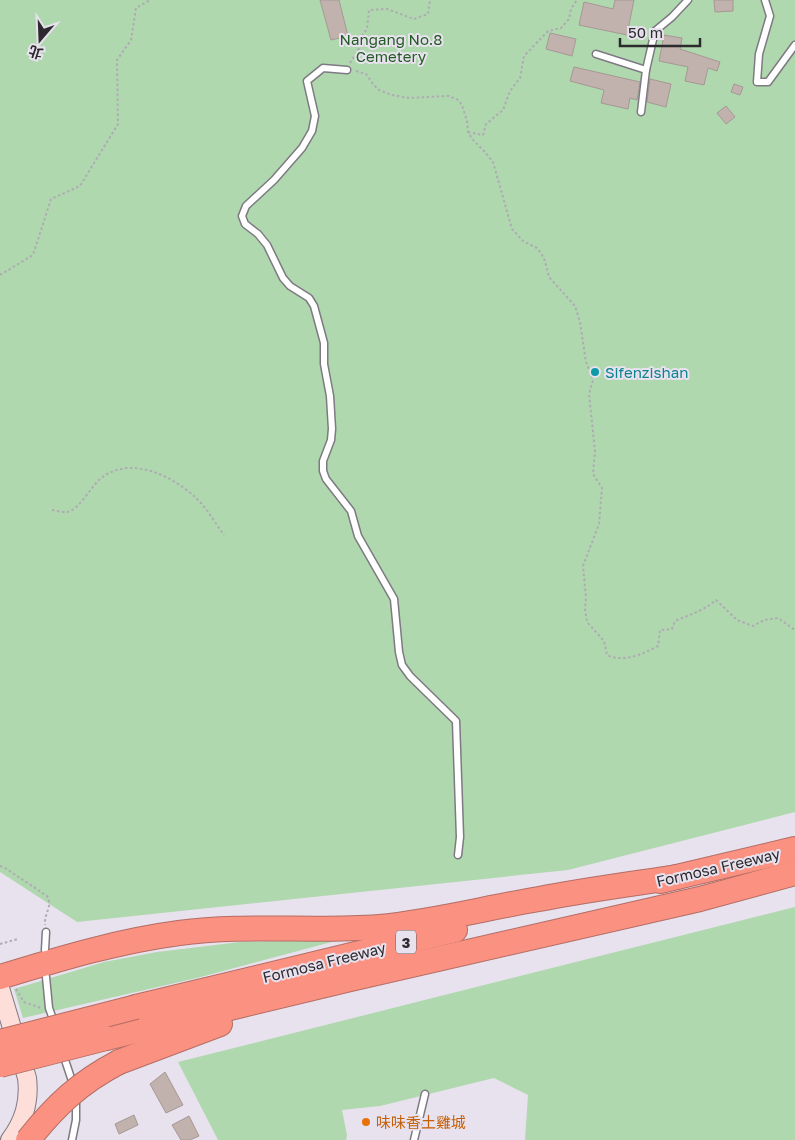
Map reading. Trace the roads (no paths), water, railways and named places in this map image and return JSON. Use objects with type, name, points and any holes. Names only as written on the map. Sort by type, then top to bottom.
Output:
[{"type":"highway","name":"Formosa Freeway","points":[[0,1042],[136,1007],[795,849]]},
{"type":"highway","name":"Formosa Freeway","points":[[0,1065],[350,979],[700,899],[795,873]]},
{"type":"highway","points":[[4,983],[102,948],[180,933],[224,930],[379,927],[442,919],[538,899],[676,877]]},
{"type":"highway","points":[[15,1139],[77,1088],[95,1075],[119,1062],[162,1044],[350,979]]},
{"type":"highway","points":[[0,1032],[76,1014],[136,1007]]},
{"type":"main road","points":[[4,983],[29,1091],[25,1113],[15,1139]]},
{"type":"lane","points":[[641,112],[646,70],[655,31],[688,0]]},
{"type":"lane","points":[[765,0],[770,16],[759,54],[757,82],[768,82],[795,45]]},
{"type":"lane","points":[[596,54],[646,70]]},
{"type":"lane","points":[[346,70],[323,68],[307,81],[315,116],[312,131],[302,148],[274,180],[246,206],[242,216],[245,224],[258,234],[267,245],[283,278],[290,286],[309,298],[314,306],[324,343],[324,364],[330,396],[332,429],[331,440],[323,461],[323,471],[326,479],[351,511],[358,536],[394,599],[398,652],[402,665],[410,676],[456,721],[460,837],[458,855]]},
{"type":"lane","points":[[46,932],[46,950]]},
{"type":"lane","points":[[46,978],[49,1008],[58,1036]]},
{"type":"lane","points":[[61,1046],[75,1092],[76,1120],[72,1140]]},
{"type":"lane","points":[[414,1140],[425,1094]]},
{"type":"place","name":"Sifenzishan","points":[[595,372]]},
{"type":"place","name":"味味香土雞城","points":[[366,1122]]},
{"type":"park label","name":"Nangang No.8 Cemetery","points":[[391,48]]}]
